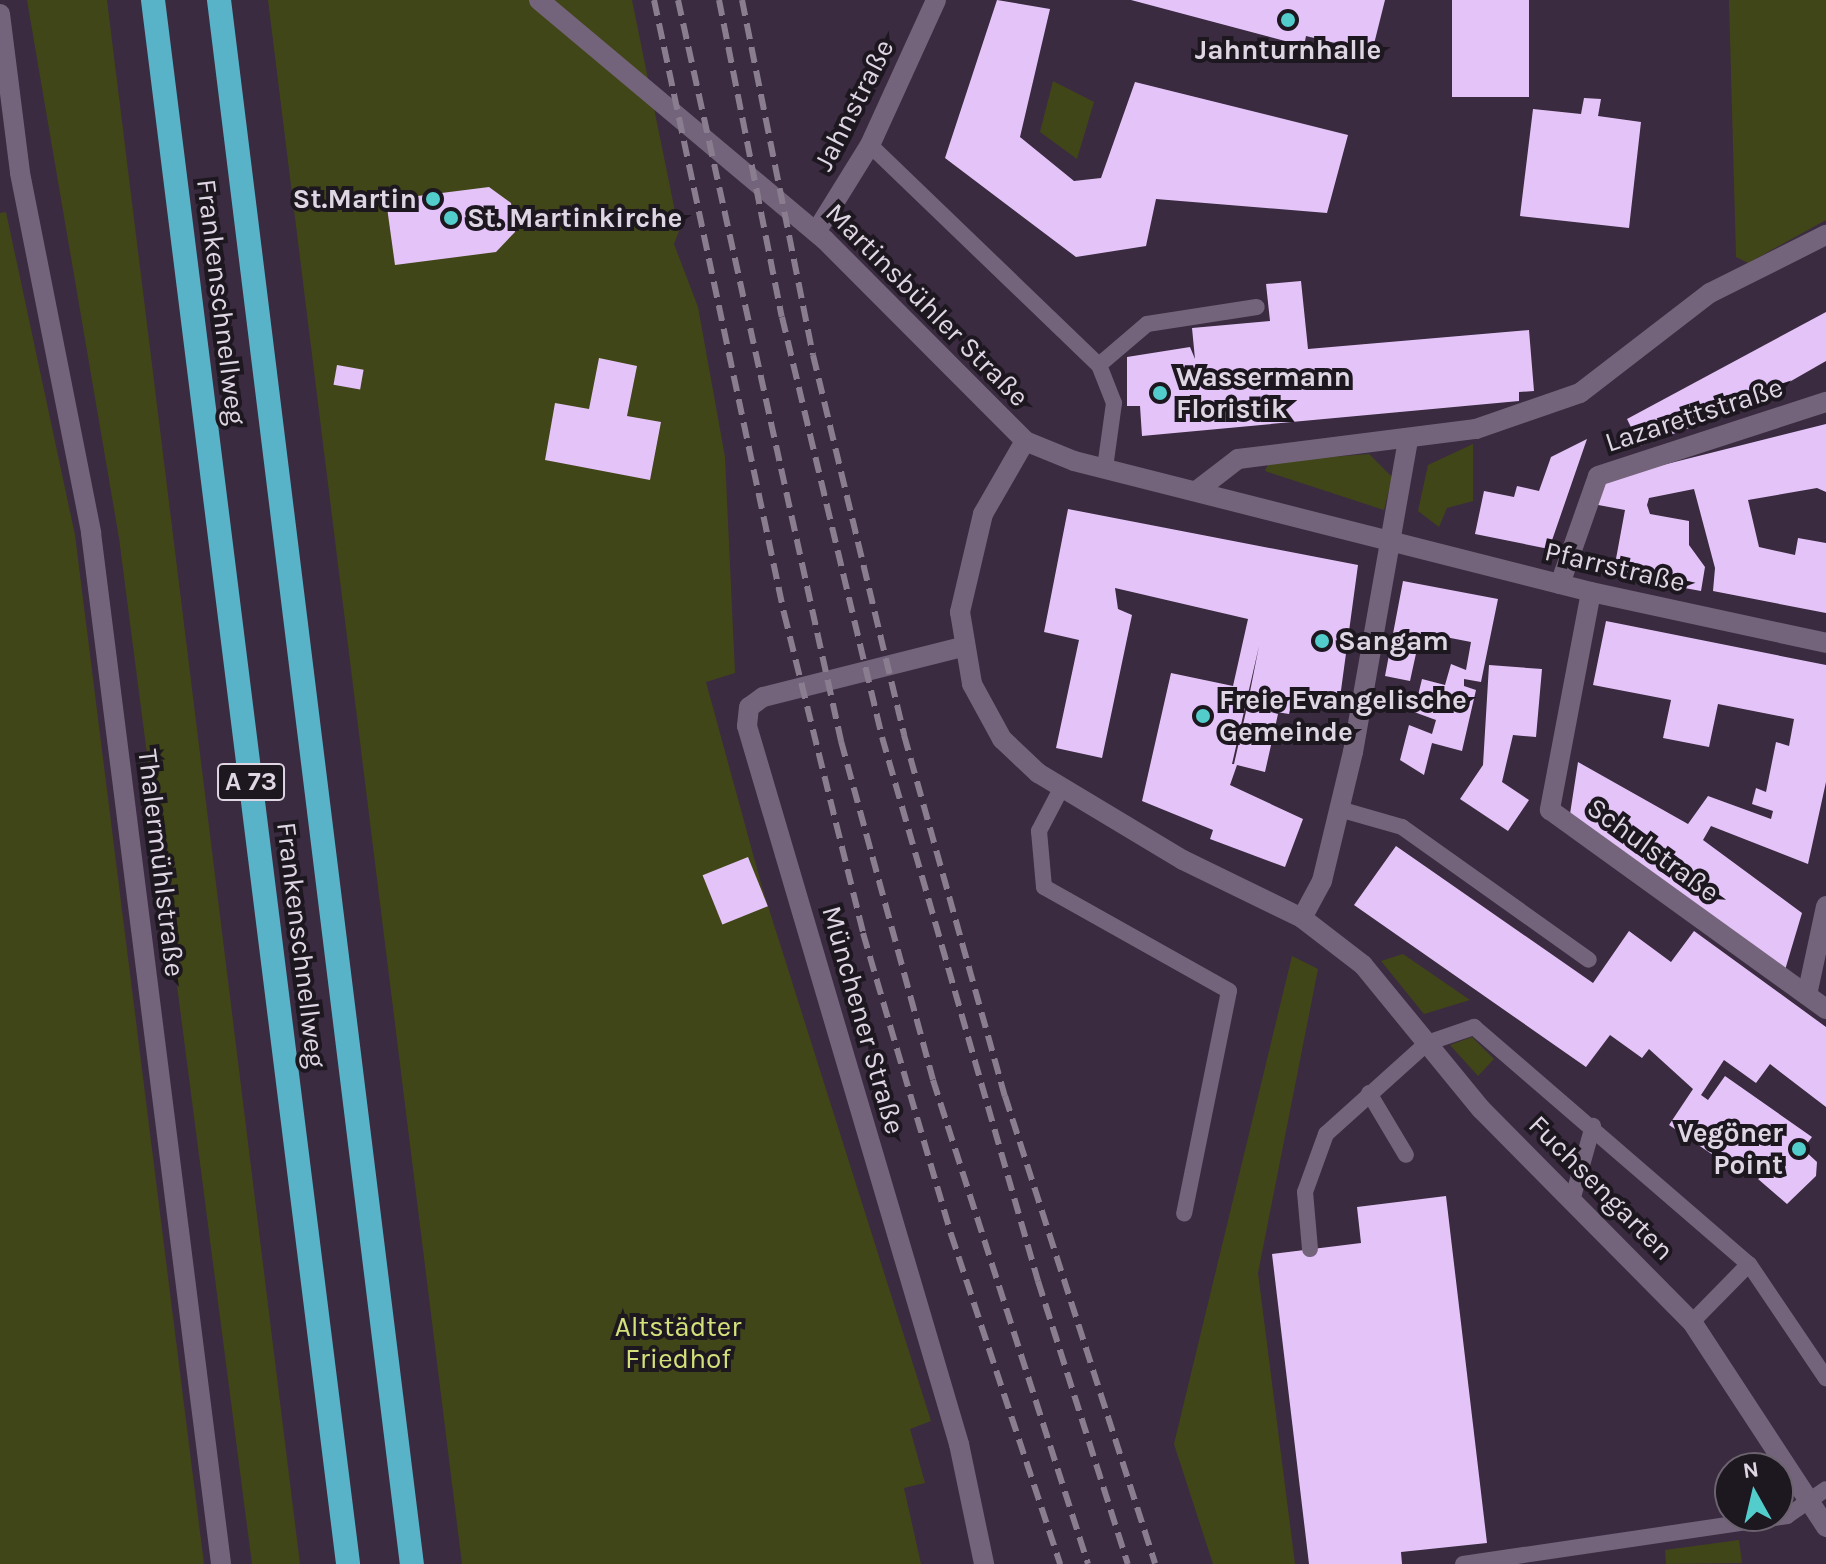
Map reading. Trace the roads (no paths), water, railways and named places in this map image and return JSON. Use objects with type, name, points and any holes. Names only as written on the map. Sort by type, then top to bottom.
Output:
[{"type":"highway","name":"Frankenschnellweg","points":[[153,0],[348,1564]]},
{"type":"highway","name":"Frankenschnellweg","points":[[219,0],[412,1564]]},
{"type":"street","name":"Martinsbühler Straße","points":[[539,0],[816,232],[1025,441],[1105,468],[1394,537]]},
{"type":"street","name":"Jahnstraße","points":[[816,232],[870,145],[932,2]]},
{"type":"street","name":"Thalermühlstraße","points":[[0,14],[20,173],[91,533],[221,1564]]},
{"type":"street","name":"Thalermühlstraße","points":[[0,120],[20,173]]},
{"type":"street","points":[[1199,489],[1238,459],[1408,440],[1476,429],[1580,393],[1710,293],[1826,235]]},
{"type":"street","name":"Lazarettstraße","points":[[1560,584],[1598,476],[1826,402]]},
{"type":"street","points":[[1302,918],[1322,881],[1339,809],[1394,537],[1408,440]]},
{"type":"street","name":"Fuchsengarten","points":[[1025,441],[972,547],[960,612],[962,647],[989,720],[1017,756],[1062,787],[1183,860],[1302,918],[1363,965],[1481,1109],[1573,1197],[1692,1322],[1819,1496],[1826,1527]]},
{"type":"street","name":"Pfarrstraße","points":[[1394,537],[1591,592],[1826,643]]},
{"type":"street","name":"Schulstraße","points":[[1591,592],[1550,810],[1826,1009]]},
{"type":"street","name":"Münchener Straße","points":[[962,647],[763,697],[749,707],[747,726],[959,1444],[984,1564]]},
{"type":"street","points":[[1807,995],[1826,906]]},
{"type":"lane","points":[[870,145],[1099,365],[1114,403],[1105,468]]},
{"type":"lane","points":[[1099,365],[1147,324],[1257,307]]},
{"type":"lane","points":[[1062,787],[1039,831],[1044,887],[1229,991],[1184,1214]]},
{"type":"lane","points":[[1339,809],[1402,827],[1589,960]]},
{"type":"lane","points":[[1310,1249],[1305,1192],[1326,1134],[1427,1043],[1474,1027],[1593,1126],[1749,1264],[1826,1378]]},
{"type":"lane","points":[[1369,1093],[1406,1155]]},
{"type":"lane","points":[[1573,1197],[1593,1126]]},
{"type":"lane","points":[[1692,1322],[1749,1264]]},
{"type":"lane","points":[[1463,1564],[1787,1516],[1819,1496]]},
{"type":"railway","points":[[654,0],[784,613],[863,933],[951,1234],[1060,1564]]},
{"type":"railway","points":[[678,0],[841,741],[933,1080],[1088,1564]]},
{"type":"railway","points":[[719,0],[782,317],[882,737],[1038,1281],[1128,1564]]},
{"type":"railway","points":[[742,0],[813,355],[904,735],[1005,1096],[1155,1564]]},
{"type":"place","name":"Jahnturnhalle","points":[[1288,20]]},
{"type":"place","name":"St.Martin","points":[[433,199]]},
{"type":"place","name":"St. Martinkirche","points":[[451,218]]},
{"type":"place","name":"Wassermann Floristik","points":[[1160,393]]},
{"type":"place","name":"Sangam","points":[[1322,641]]},
{"type":"place","name":"Freie Evangelische Gemeinde","points":[[1203,716]]},
{"type":"place","name":"Vegöner Point","points":[[1799,1149]]},
{"type":"park label","name":"Altstädter Friedhof","points":[[678,1343]]}]
